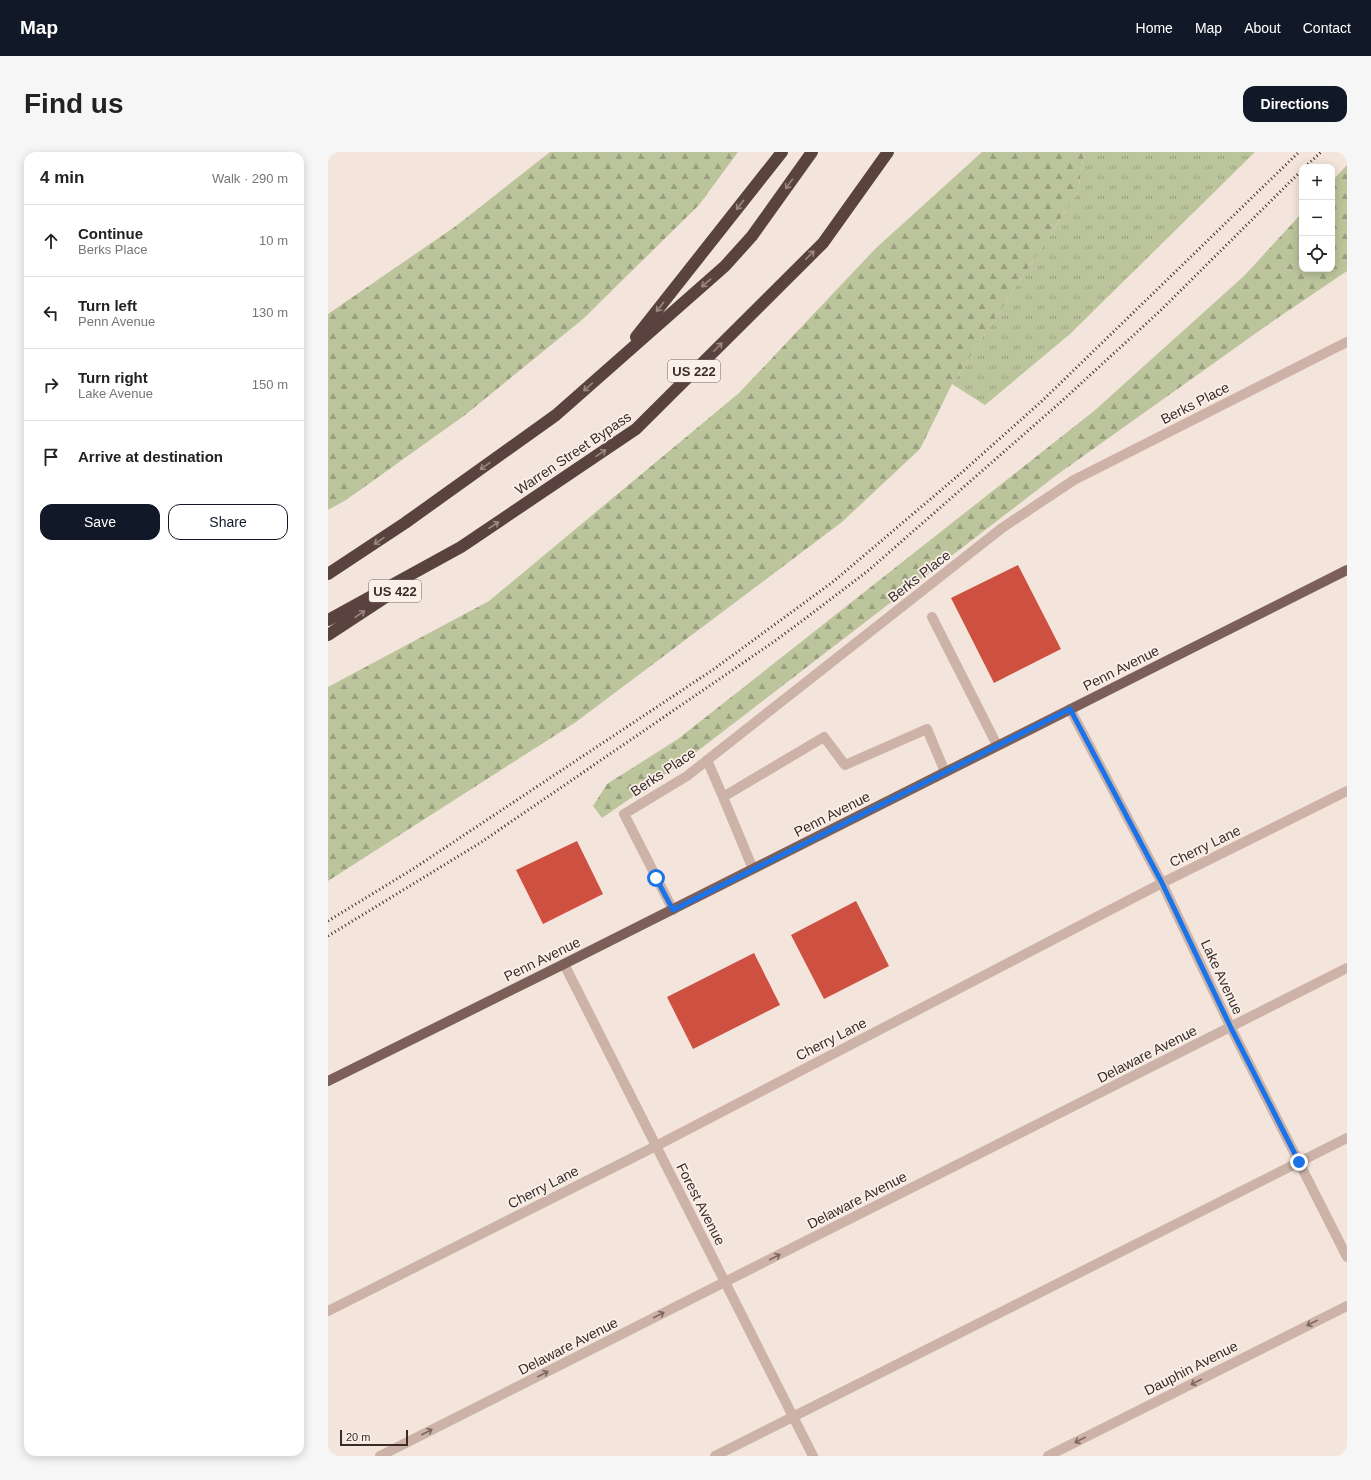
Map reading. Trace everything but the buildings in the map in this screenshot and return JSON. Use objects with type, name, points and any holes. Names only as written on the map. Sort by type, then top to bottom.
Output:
[{"type":"highway","points":[[617,361],[782,152]]},
{"type":"highway","points":[[328,574],[404,524],[556,416],[725,266],[752,236],[812,152]]},
{"type":"highway","name":"Warren Street Bypass","points":[[328,620],[461,547],[636,429],[823,243],[888,152]]},
{"type":"highway","name":"US 422","points":[[328,635],[461,547]]},
{"type":"main road","name":"Penn Avenue","points":[[328,1081],[673,910],[1347,570]]},
{"type":"street","name":"Berks Place","points":[[673,910],[624,814],[687,776],[1002,528],[1074,480],[1347,342]]},
{"type":"street","points":[[932,617],[998,746]]},
{"type":"street","name":"Lake Avenue","points":[[1070,709],[1162,883],[1231,1028],[1347,1257]]},
{"type":"street","points":[[723,797],[824,737],[845,765],[927,729],[945,772]]},
{"type":"street","points":[[707,760],[753,869]]},
{"type":"street","name":"Cherry Lane","points":[[328,1311],[656,1146],[1162,883],[1347,791]]},
{"type":"street","name":"Forest Avenue","points":[[564,964],[813,1456]]},
{"type":"street","name":"Delaware Avenue","points":[[380,1456],[1231,1028],[1347,968]]},
{"type":"street","points":[[715,1456],[1347,1138]]},
{"type":"street","name":"Dauphin Avenue","points":[[1048,1456],[1347,1306]]},
{"type":"green space","points":[[550,152],[738,152],[699,205],[583,319],[465,415],[346,500],[328,510],[328,314],[456,226]]},
{"type":"green space","points":[[982,152],[1084,152],[1078,192],[952,384],[920,449],[842,522],[576,722],[328,881],[328,687],[489,601],[739,393],[875,249]]},
{"type":"green space","points":[[1084,152],[1255,152],[1070,334],[985,405],[952,384],[1078,192]]},
{"type":"green space","points":[[1347,165],[1347,271],[1276,319],[1058,474],[686,760],[602,818],[593,806],[607,784],[678,739],[1094,411],[1244,276],[1299,216],[1299,272],[1335,272],[1335,178]]},
{"type":"railway","points":[[328,921],[413,869],[714,669],[834,581],[960,474],[1043,400],[1299,152]]},
{"type":"railway","points":[[1308,164],[1321,152]]},
{"type":"railway","points":[[328,936],[480,843],[772,643],[869,570],[1063,400],[1161,310],[1299,173]]},
{"type":"route","points":[[656,878],[673,910],[1070,709],[1162,883],[1231,1028],[1299,1162]]}]
